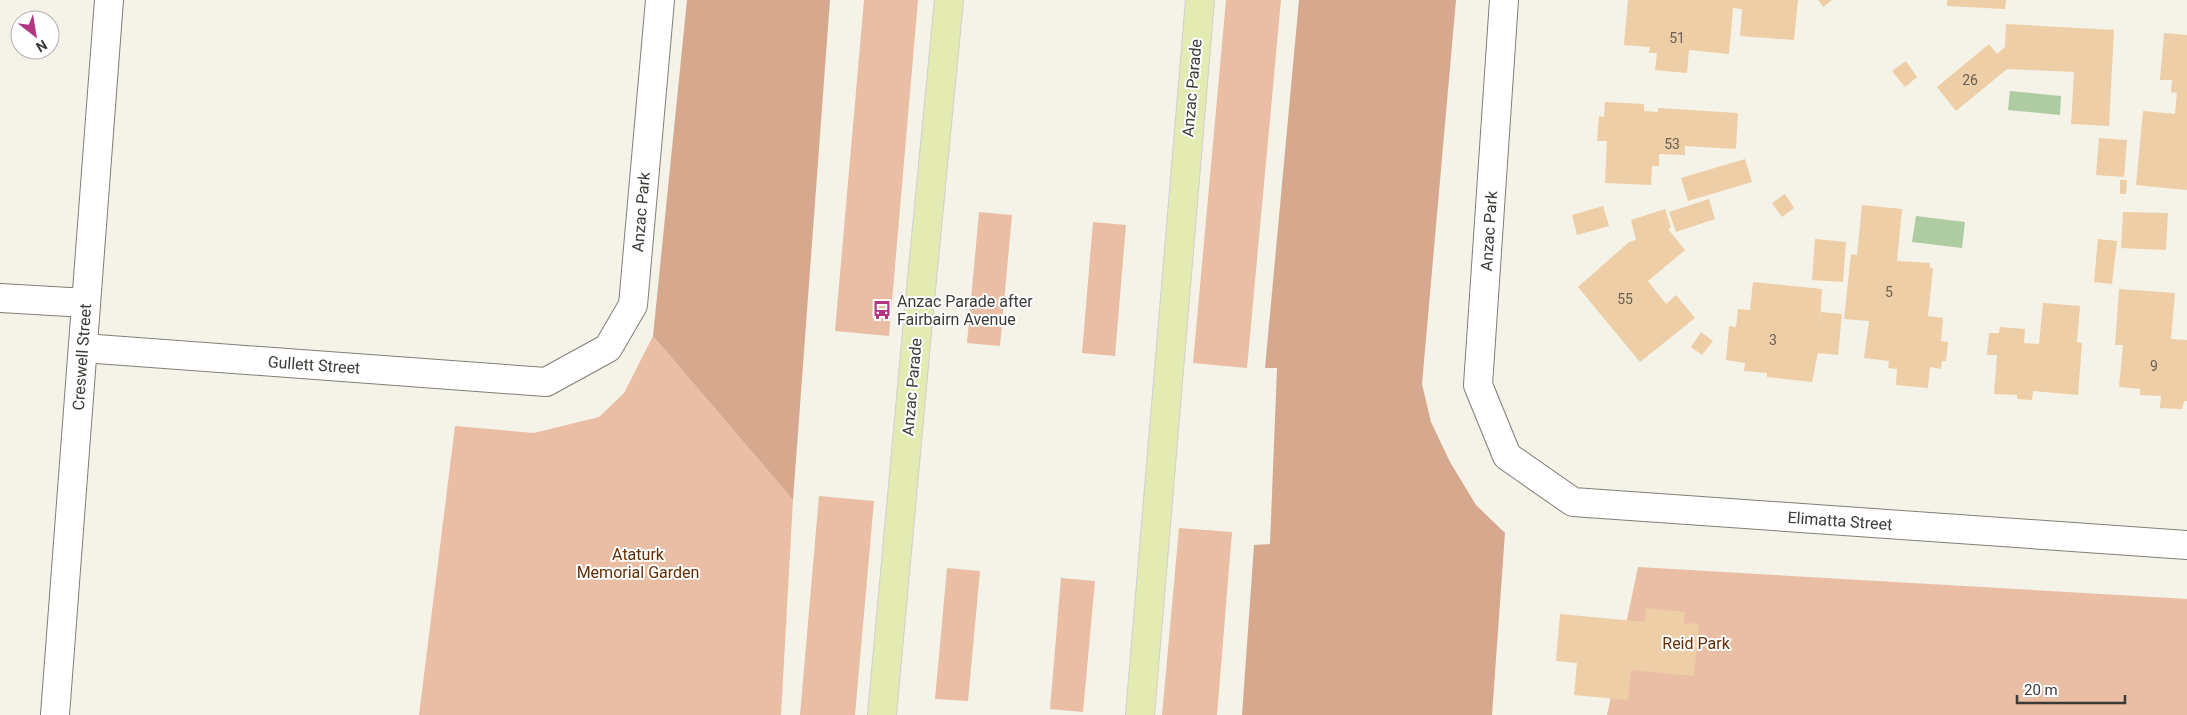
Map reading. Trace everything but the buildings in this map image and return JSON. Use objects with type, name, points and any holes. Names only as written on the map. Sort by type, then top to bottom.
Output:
[{"type":"main road","name":"Anzac Parade","points":[[882,715],[918,310],[949,0]]},
{"type":"main road","name":"Anzac Parade","points":[[1140,715],[1200,0]]},
{"type":"street","name":"Creswell Street","points":[[55,715],[109,0]]},
{"type":"street","name":"Anzac Park","points":[[546,382],[608,348],[633,305],[660,0]]},
{"type":"street","name":"Anzac Park","points":[[1504,0],[1478,385],[1507,456]]},
{"type":"street","points":[[0,298],[86,303]]},
{"type":"street","name":"Gullett Street","points":[[82,348],[546,382]]},
{"type":"street","name":"Elimatta Street","points":[[1507,456],[1573,502],[2187,546]]},
{"type":"green space","points":[[864,0],[918,0],[889,336],[835,331]]},
{"type":"green space","points":[[1226,0],[1281,0],[1247,368],[1193,363]]},
{"type":"green space","points":[[979,212],[1012,215],[1000,346],[967,343]]},
{"type":"green space","points":[[1093,222],[1126,225],[1115,356],[1082,353]]},
{"type":"green space","name":"Ataturk Memorial Garden","points":[[653,336],[793,500],[781,715],[419,715],[455,426],[534,433],[599,417],[624,393]]},
{"type":"green space","points":[[819,496],[874,501],[855,715],[800,715]]},
{"type":"green space","points":[[1179,528],[1232,532],[1217,715],[1162,715]]},
{"type":"green space","name":"Reid Park","points":[[1638,567],[2187,599],[2187,715],[1607,715]]},
{"type":"green space","points":[[947,568],[980,571],[968,701],[935,699]]},
{"type":"green space","points":[[1061,578],[1095,581],[1083,712],[1050,709]]},
{"type":"shaded area","points":[[687,0],[830,0],[793,500],[653,336]]},
{"type":"shaded area","points":[[1299,0],[1456,0],[1422,384],[1431,422],[1450,462],[1476,505],[1505,533],[1492,715],[1242,715],[1254,545],[1270,544],[1277,368],[1265,368]]},
{"type":"shaded area","points":[[2010,91],[2061,96],[2060,115],[2008,110]]},
{"type":"shaded area","points":[[1916,216],[1965,222],[1962,248],[1912,242]]},
{"type":"place","name":"Anzac Parade after Fairbairn Avenue","points":[[882,310]]}]
